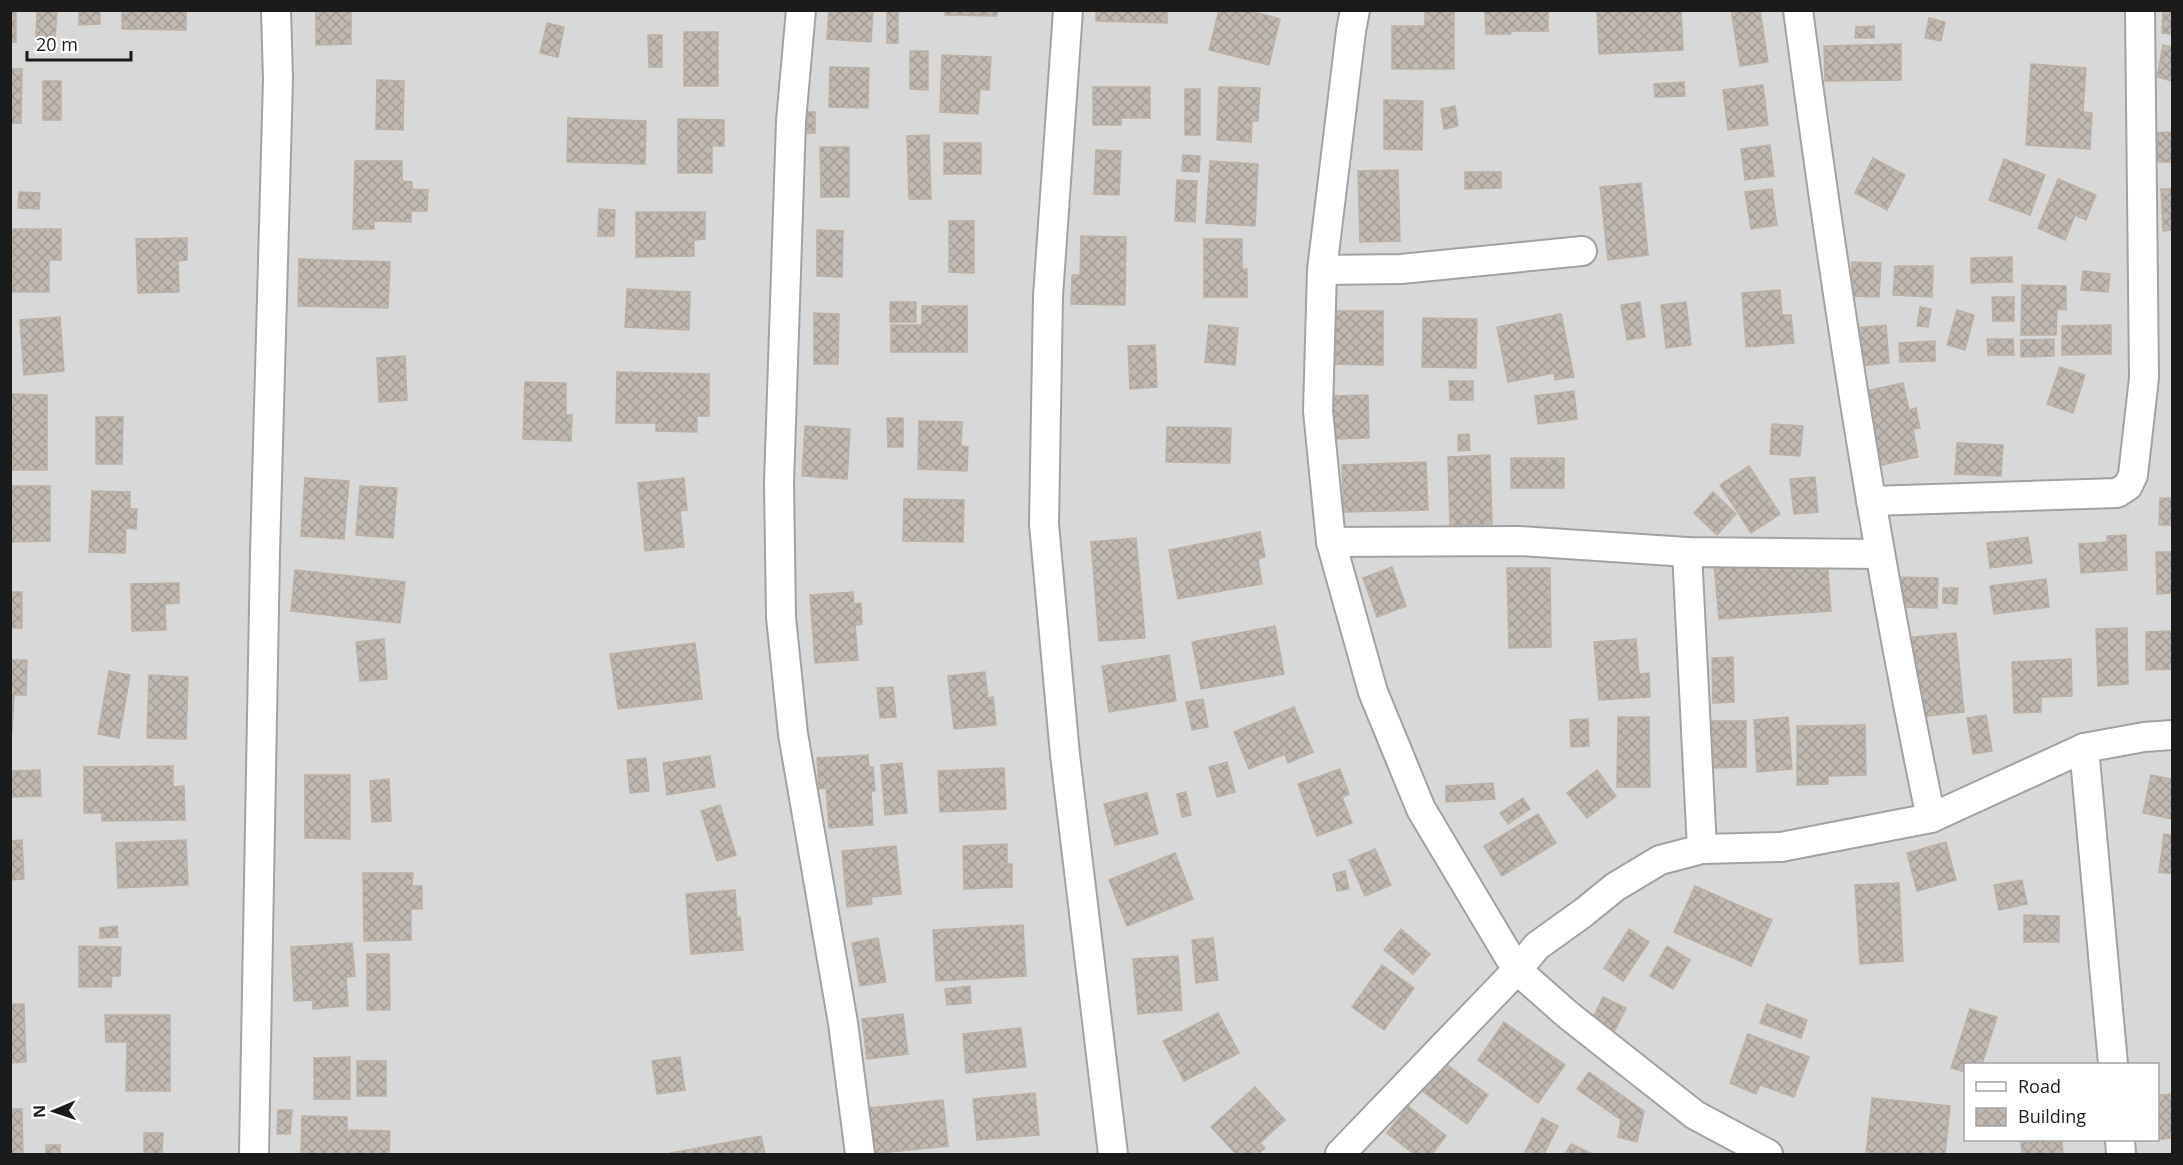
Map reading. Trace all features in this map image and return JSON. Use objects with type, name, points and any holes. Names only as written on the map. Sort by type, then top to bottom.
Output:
[{"type":"street","points":[[254,1155],[265,565],[278,80],[276,10]]},
{"type":"street","points":[[801,10],[791,121],[780,448],[781,617],[793,734],[843,1023],[860,1155]]},
{"type":"street","points":[[1068,10],[1048,296],[1044,524],[1065,755],[1113,1155]]},
{"type":"street","points":[[1355,10],[1322,270],[1318,411],[1331,542],[1373,692],[1421,808],[1517,970],[1568,1015],[1695,1115],[1768,1155]]},
{"type":"street","points":[[1798,10],[1823,197],[1870,501],[1930,818]]},
{"type":"street","points":[[1870,501],[2117,493],[2128,486],[2133,475],[2144,378],[2140,10]]},
{"type":"street","points":[[1322,270],[1401,268],[1582,251]]},
{"type":"street","points":[[1331,542],[1519,541],[1687,552],[1880,554]]},
{"type":"street","points":[[1687,552],[1702,849]]},
{"type":"street","points":[[1340,1155],[1517,970],[1537,946],[1615,887],[1660,860],[1702,849],[1781,847],[1930,818],[2084,748],[2144,737],[2172,735]]},
{"type":"street","points":[[2084,748],[2113,1063]]},
{"type":"shaded area","points":[[10,11],[2172,11],[2172,1154],[11,1154]]},
{"type":"building","points":[[10,10],[16,10],[16,42],[10,42]]},
{"type":"building","points":[[37,10],[57,10],[55,39],[36,38]]},
{"type":"building","points":[[79,10],[100,10],[100,24],[79,25]]},
{"type":"building","points":[[122,10],[186,10],[186,30],[122,29]]},
{"type":"building","points":[[316,10],[351,10],[351,44],[316,45]]},
{"type":"building","points":[[829,10],[873,10],[871,42],[827,39]]},
{"type":"building","points":[[887,10],[898,10],[898,43],[887,43]]},
{"type":"building","points":[[945,10],[998,10],[997,16],[945,15]]},
{"type":"building","points":[[1096,10],[1167,10],[1167,23],[1096,21]]},
{"type":"building","points":[[1219,10],[1246,10],[1280,19],[1269,65],[1209,50]]},
{"type":"building","points":[[1425,10],[1454,10],[1454,69],[1392,69],[1392,26],[1425,26]]},
{"type":"building","points":[[1485,10],[1548,10],[1548,31],[1486,34]]},
{"type":"building","points":[[1597,10],[1681,10],[1683,50],[1599,54]]},
{"type":"building","points":[[1731,10],[1760,10],[1768,62],[1740,66]]},
{"type":"building","points":[[2163,10],[2172,11],[2172,34],[2162,33]]},
{"type":"building","points":[[1929,18],[1945,22],[1941,41],[1925,38]]},
{"type":"building","points":[[547,23],[564,27],[558,57],[540,53]]},
{"type":"building","points":[[1874,26],[1874,38],[1855,38],[1856,27]]},
{"type":"building","points":[[684,32],[718,32],[718,86],[684,86]]},
{"type":"building","points":[[648,35],[662,35],[662,67],[649,67]]},
{"type":"building","points":[[1901,44],[1901,80],[1825,81],[1824,46]]},
{"type":"building","points":[[2163,45],[2172,47],[2172,81],[2157,77]]},
{"type":"building","points":[[910,51],[928,51],[928,90],[910,89]]},
{"type":"building","points":[[942,55],[991,57],[989,90],[980,89],[978,114],[940,112]]},
{"type":"building","points":[[2031,64],[2086,68],[2083,112],[2092,113],[2090,149],[2026,145]]},
{"type":"building","points":[[830,67],[869,68],[868,108],[829,107]]},
{"type":"building","points":[[10,69],[22,69],[21,123],[10,123]]},
{"type":"building","points":[[377,80],[404,81],[403,130],[376,129]]},
{"type":"building","points":[[43,81],[61,81],[61,120],[43,120]]},
{"type":"building","points":[[1684,82],[1685,96],[1655,97],[1654,84]]},
{"type":"building","points":[[1763,85],[1768,125],[1728,130],[1723,90]]},
{"type":"building","points":[[1093,87],[1150,87],[1150,118],[1121,118],[1121,125],[1093,125]]},
{"type":"building","points":[[1219,87],[1260,88],[1258,121],[1252,121],[1251,142],[1217,140]]},
{"type":"building","points":[[1185,89],[1200,89],[1200,135],[1185,135]]},
{"type":"building","points":[[1384,100],[1423,101],[1422,150],[1384,149]]},
{"type":"building","points":[[1455,106],[1458,126],[1444,129],[1441,109]]},
{"type":"building","points":[[800,112],[815,112],[815,133],[799,133]]},
{"type":"building","points":[[568,118],[646,121],[645,164],[567,162]]},
{"type":"building","points":[[678,119],[724,120],[724,146],[712,146],[712,173],[678,173]]},
{"type":"building","points":[[2172,132],[2172,162],[2149,162],[2150,133]]},
{"type":"building","points":[[929,135],[931,199],[909,199],[907,136]]},
{"type":"building","points":[[944,143],[981,143],[981,174],[944,174]]},
{"type":"building","points":[[1770,145],[1774,176],[1745,180],[1741,149]]},
{"type":"building","points":[[820,147],[849,147],[849,197],[821,197]]},
{"type":"building","points":[[1096,150],[1121,151],[1119,195],[1094,194]]},
{"type":"building","points":[[1183,155],[1200,156],[1199,172],[1182,171]]},
{"type":"building","points":[[1873,158],[1905,175],[1887,210],[1855,193]]},
{"type":"building","points":[[2004,159],[2045,175],[2030,215],[1989,200]]},
{"type":"building","points":[[355,161],[402,161],[402,181],[412,182],[412,189],[428,190],[427,211],[411,211],[411,222],[374,221],[374,229],[353,229]]},
{"type":"building","points":[[1210,161],[1258,164],[1255,226],[1206,223]]},
{"type":"building","points":[[1398,170],[1400,241],[1360,242],[1358,171]]},
{"type":"building","points":[[1465,172],[1501,172],[1501,188],[1465,189]]},
{"type":"building","points":[[2058,179],[2096,195],[2086,220],[2075,215],[2065,240],[2038,228]]},
{"type":"building","points":[[1177,180],[1197,181],[1195,222],[1175,221]]},
{"type":"building","points":[[1641,183],[1648,255],[1608,260],[1600,187]]},
{"type":"building","points":[[1772,189],[1777,225],[1751,229],[1745,192]]},
{"type":"building","points":[[2161,189],[2172,189],[2172,230],[2163,231]]},
{"type":"building","points":[[19,192],[40,193],[39,209],[18,208]]},
{"type":"building","points":[[599,209],[615,210],[614,236],[598,236]]},
{"type":"building","points":[[636,212],[705,212],[705,239],[694,240],[694,256],[636,257]]},
{"type":"building","points":[[949,221],[974,221],[974,273],[949,272]]},
{"type":"building","points":[[12,229],[61,229],[61,260],[49,260],[49,292],[12,292]]},
{"type":"building","points":[[817,230],[843,231],[842,277],[817,276]]},
{"type":"building","points":[[1081,236],[1126,237],[1125,305],[1071,304],[1072,275],[1080,275]]},
{"type":"building","points":[[187,238],[187,260],[178,261],[179,292],[138,293],[136,239]]},
{"type":"building","points":[[1204,239],[1242,239],[1242,269],[1247,269],[1247,297],[1204,297]]},
{"type":"building","points":[[2012,257],[2012,282],[1971,283],[1971,258]]},
{"type":"building","points":[[299,259],[390,262],[388,308],[298,306]]},
{"type":"building","points":[[1852,262],[1881,263],[1879,297],[1851,296]]},
{"type":"building","points":[[1895,266],[1933,266],[1932,297],[1893,295]]},
{"type":"building","points":[[2083,271],[2110,274],[2108,292],[2081,290]]},
{"type":"building","points":[[2022,285],[2066,286],[2066,310],[2057,309],[2056,335],[2021,335]]},
{"type":"building","points":[[627,289],[690,292],[689,330],[625,327]]},
{"type":"building","points":[[1780,290],[1782,315],[1791,315],[1794,343],[1746,347],[1742,293]]},
{"type":"building","points":[[1992,297],[2014,297],[2014,321],[1993,321]]},
{"type":"building","points":[[890,302],[916,302],[916,322],[890,322]]},
{"type":"building","points":[[1640,302],[1645,337],[1627,340],[1621,305]]},
{"type":"building","points":[[1686,302],[1691,345],[1666,348],[1661,305]]},
{"type":"building","points":[[922,306],[967,306],[967,352],[891,352],[891,325],[922,325]]},
{"type":"building","points":[[1920,307],[1931,309],[1928,327],[1917,326]]},
{"type":"building","points":[[1957,310],[1974,315],[1965,350],[1947,345]]},
{"type":"building","points":[[1324,311],[1383,311],[1383,365],[1323,364]]},
{"type":"building","points":[[814,313],[839,314],[838,364],[814,364]]},
{"type":"building","points":[[1561,314],[1574,377],[1555,380],[1554,373],[1508,382],[1497,327]]},
{"type":"building","points":[[60,317],[64,371],[24,375],[20,320]]},
{"type":"building","points":[[1423,318],[1477,319],[1476,368],[1422,367]]},
{"type":"building","points":[[1209,325],[1238,328],[1235,365],[1205,362]]},
{"type":"building","points":[[1886,325],[1889,363],[1860,366],[1856,328]]},
{"type":"building","points":[[2111,325],[2111,354],[2062,355],[2062,326]]},
{"type":"building","points":[[1987,339],[2013,339],[2014,355],[1988,355]]},
{"type":"building","points":[[2054,339],[2054,356],[2021,357],[2021,340]]},
{"type":"building","points":[[1935,341],[1935,361],[1900,362],[1899,343]]},
{"type":"building","points":[[1155,345],[1157,387],[1130,389],[1128,346]]},
{"type":"building","points":[[405,356],[407,400],[379,402],[377,358]]},
{"type":"building","points":[[2060,367],[2085,375],[2073,413],[2047,404]]},
{"type":"building","points":[[617,372],[709,374],[709,416],[697,416],[697,432],[656,431],[656,423],[616,423]]},
{"type":"building","points":[[1449,381],[1473,381],[1473,400],[1450,400]]},
{"type":"building","points":[[525,382],[566,383],[566,415],[572,415],[571,441],[523,439]]},
{"type":"building","points":[[1903,383],[1909,410],[1916,408],[1920,428],[1913,429],[1918,457],[1877,466],[1861,392]]},
{"type":"building","points":[[1574,391],[1577,419],[1538,424],[1535,396]]},
{"type":"building","points":[[10,394],[47,395],[47,470],[12,470]]},
{"type":"building","points":[[1368,395],[1369,438],[1330,439],[1329,396]]},
{"type":"building","points":[[96,417],[123,417],[122,464],[96,464]]},
{"type":"building","points":[[887,418],[903,418],[903,447],[888,447]]},
{"type":"building","points":[[919,421],[962,422],[961,446],[968,447],[967,471],[918,469]]},
{"type":"building","points":[[1772,424],[1803,426],[1800,456],[1770,454]]},
{"type":"building","points":[[805,426],[850,429],[847,479],[802,476]]},
{"type":"building","points":[[1167,427],[1231,428],[1230,463],[1166,462]]},
{"type":"building","points":[[1469,434],[1470,450],[1458,451],[1458,435]]},
{"type":"building","points":[[1957,443],[2003,445],[2001,476],[1955,474]]},
{"type":"building","points":[[1490,455],[1492,524],[1450,526],[1448,457]]},
{"type":"building","points":[[1511,458],[1564,458],[1564,488],[1511,488]]},
{"type":"building","points":[[1426,462],[1428,510],[1344,512],[1342,465]]},
{"type":"building","points":[[1749,466],[1780,514],[1751,533],[1720,485]]},
{"type":"building","points":[[1815,477],[1818,512],[1794,514],[1790,479]]},
{"type":"building","points":[[305,478],[349,481],[344,539],[301,536]]},
{"type":"building","points":[[684,478],[687,510],[680,511],[684,547],[645,551],[638,483]]},
{"type":"building","points":[[10,486],[50,486],[50,541],[10,542]]},
{"type":"building","points":[[360,486],[397,488],[393,538],[356,535]]},
{"type":"building","points":[[92,491],[130,492],[130,509],[137,509],[136,529],[126,528],[125,553],[89,552]]},
{"type":"building","points":[[1713,492],[1736,514],[1717,535],[1694,513]]},
{"type":"building","points":[[2160,498],[2172,498],[2172,525],[2159,525]]},
{"type":"building","points":[[904,499],[964,500],[963,542],[903,541]]},
{"type":"building","points":[[1260,532],[1265,557],[1258,559],[1262,584],[1178,599],[1169,550]]},
{"type":"building","points":[[2126,535],[2127,570],[2081,573],[2079,544],[2107,542],[2107,536]]},
{"type":"building","points":[[2028,537],[2032,563],[1990,568],[1987,543]]},
{"type":"building","points":[[1136,538],[1145,638],[1099,641],[1091,542]]},
{"type":"building","points":[[2156,552],[2172,552],[2172,593],[2157,594]]},
{"type":"building","points":[[1827,558],[1831,611],[1719,619],[1714,565]]},
{"type":"building","points":[[1392,567],[1406,606],[1377,617],[1363,578]]},
{"type":"building","points":[[1507,568],[1550,568],[1551,647],[1509,648]]},
{"type":"building","points":[[295,570],[405,582],[400,623],[291,611]]},
{"type":"building","points":[[1896,577],[1938,578],[1937,608],[1896,607]]},
{"type":"building","points":[[2046,579],[2049,607],[1994,614],[1990,586]]},
{"type":"building","points":[[179,583],[179,603],[165,604],[166,630],[132,631],[131,584]]},
{"type":"building","points":[[1943,588],[1958,588],[1957,604],[1943,603]]},
{"type":"building","points":[[10,592],[22,592],[22,628],[10,628]]},
{"type":"building","points":[[853,592],[854,604],[861,603],[862,624],[855,625],[858,660],[815,663],[810,595]]},
{"type":"building","points":[[1275,626],[1284,674],[1201,689],[1192,642]]},
{"type":"building","points":[[2127,628],[2128,684],[2098,686],[2096,629]]},
{"type":"building","points":[[2172,631],[2172,669],[2146,670],[2146,632]]},
{"type":"building","points":[[1956,633],[1964,712],[1919,717],[1912,637]]},
{"type":"building","points":[[384,639],[387,679],[360,681],[356,642]]},
{"type":"building","points":[[1636,639],[1639,674],[1649,673],[1650,697],[1599,700],[1594,642]]},
{"type":"building","points":[[695,643],[702,699],[618,709],[610,654]]},
{"type":"building","points":[[1169,655],[1176,701],[1109,712],[1102,666]]},
{"type":"building","points":[[1733,657],[1734,702],[1713,703],[1712,658]]},
{"type":"building","points":[[2071,659],[2072,696],[2041,697],[2041,712],[2014,713],[2012,662]]},
{"type":"building","points":[[10,660],[27,660],[26,695],[14,695],[12,732],[10,732]]},
{"type":"building","points":[[109,671],[130,675],[119,738],[98,734]]},
{"type":"building","points":[[985,672],[988,698],[993,697],[996,725],[954,729],[948,676]]},
{"type":"building","points":[[149,675],[188,677],[186,739],[147,738]]},
{"type":"building","points":[[893,687],[896,717],[880,718],[877,688]]},
{"type":"building","points":[[1203,699],[1208,727],[1192,730],[1186,702]]},
{"type":"building","points":[[1294,707],[1313,752],[1288,763],[1285,754],[1249,769],[1234,732]]},
{"type":"building","points":[[1986,715],[1992,751],[1973,754],[1967,718]]},
{"type":"building","points":[[1618,717],[1649,717],[1650,787],[1617,787]]},
{"type":"building","points":[[1788,717],[1792,769],[1757,772],[1754,720]]},
{"type":"building","points":[[1588,719],[1589,746],[1571,747],[1570,720]]},
{"type":"building","points":[[1705,721],[1746,721],[1746,767],[1713,768],[1713,745],[1705,745]]},
{"type":"building","points":[[1865,725],[1866,775],[1828,776],[1828,784],[1797,785],[1797,726]]},
{"type":"building","points":[[868,755],[869,767],[873,767],[875,791],[871,791],[873,825],[829,828],[826,788],[819,789],[817,758]]},
{"type":"building","points":[[710,756],[715,787],[667,795],[663,763]]},
{"type":"building","points":[[646,758],[649,791],[630,793],[627,760]]},
{"type":"building","points":[[1227,762],[1235,792],[1217,797],[1209,767]]},
{"type":"building","points":[[902,763],[907,813],[885,815],[881,765]]},
{"type":"building","points":[[173,766],[173,787],[184,786],[185,820],[102,821],[102,813],[84,813],[84,767]]},
{"type":"building","points":[[1004,768],[1006,809],[940,812],[938,771]]},
{"type":"building","points":[[1340,769],[1349,794],[1342,797],[1352,823],[1317,836],[1298,784]]},
{"type":"building","points":[[40,770],[41,796],[10,797],[10,771]]},
{"type":"building","points":[[1597,770],[1616,796],[1587,818],[1567,793]]},
{"type":"building","points":[[305,775],[350,775],[350,839],[305,838]]},
{"type":"building","points":[[2151,775],[2172,779],[2172,819],[2143,813]]},
{"type":"building","points":[[389,779],[391,821],[372,822],[370,781]]},
{"type":"building","points":[[1493,783],[1495,799],[1446,802],[1446,786]]},
{"type":"building","points":[[1186,792],[1191,815],[1182,817],[1177,794]]},
{"type":"building","points":[[1147,793],[1158,834],[1115,845],[1104,804]]},
{"type":"building","points":[[1523,798],[1530,809],[1508,824],[1500,813]]},
{"type":"building","points":[[720,805],[736,855],[717,861],[701,811]]},
{"type":"building","points":[[1538,814],[1556,843],[1502,876],[1484,846]]},
{"type":"building","points":[[2164,834],[2172,835],[2172,874],[2159,872]]},
{"type":"building","points":[[22,840],[24,879],[10,880],[10,841]]},
{"type":"building","points":[[186,840],[188,885],[118,888],[116,843]]},
{"type":"building","points":[[1946,842],[1956,880],[1917,891],[1907,853]]},
{"type":"building","points":[[1007,844],[1007,864],[1012,864],[1012,887],[964,889],[963,846]]},
{"type":"building","points":[[896,846],[901,894],[871,897],[872,904],[847,907],[842,851]]},
{"type":"building","points":[[1375,849],[1391,885],[1365,896],[1349,860]]},
{"type":"building","points":[[1175,853],[1193,899],[1127,926],[1109,880]]},
{"type":"building","points":[[1345,871],[1349,889],[1337,891],[1333,874]]},
{"type":"building","points":[[363,873],[413,873],[412,886],[422,886],[422,909],[411,909],[411,940],[364,941]]},
{"type":"building","points":[[2022,880],[2027,904],[1999,910],[1994,885]]},
{"type":"building","points":[[1899,883],[1903,961],[1860,964],[1855,885]]},
{"type":"building","points":[[1695,886],[1772,920],[1751,966],[1674,932]]},
{"type":"building","points":[[735,890],[743,950],[691,954],[686,894]]},
{"type":"building","points":[[2024,915],[2059,916],[2059,942],[2024,942]]},
{"type":"building","points":[[1023,925],[1026,976],[936,981],[933,930]]},
{"type":"building","points":[[117,926],[118,937],[100,938],[100,928]]},
{"type":"building","points":[[1401,929],[1430,954],[1413,974],[1384,950]]},
{"type":"building","points":[[1629,929],[1649,942],[1623,981],[1604,968]]},
{"type":"building","points":[[878,938],[886,982],[860,986],[852,943]]},
{"type":"building","points":[[1213,938],[1218,980],[1196,983],[1192,940]]},
{"type":"building","points":[[352,943],[355,976],[346,977],[348,1006],[313,1009],[313,1000],[294,1001],[291,947]]},
{"type":"building","points":[[79,946],[121,947],[120,976],[112,976],[111,987],[79,987]]},
{"type":"building","points":[[1667,946],[1690,960],[1673,989],[1650,976]]},
{"type":"building","points":[[367,954],[389,954],[390,1010],[367,1010]]},
{"type":"building","points":[[1178,956],[1182,1010],[1138,1014],[1133,959]]},
{"type":"building","points":[[1382,965],[1414,988],[1384,1030],[1352,1007]]},
{"type":"building","points":[[970,986],[971,1003],[947,1005],[945,989]]},
{"type":"building","points":[[1603,997],[1626,1008],[1613,1034],[1591,1022]]},
{"type":"building","points":[[10,1004],[24,1004],[26,1062],[10,1063]]},
{"type":"building","points":[[1767,1004],[1807,1020],[1801,1038],[1760,1023]]},
{"type":"building","points":[[1970,1009],[1997,1017],[1982,1063],[1964,1063],[1964,1071],[1951,1068]]},
{"type":"building","points":[[1218,1013],[1239,1053],[1184,1081],[1163,1041]]},
{"type":"building","points":[[903,1014],[908,1054],[867,1059],[862,1019]]},
{"type":"building","points":[[105,1015],[170,1015],[170,1091],[126,1091],[127,1042],[106,1042]]},
{"type":"building","points":[[1504,1022],[1565,1065],[1538,1103],[1478,1060]]},
{"type":"building","points":[[1021,1028],[1026,1067],[966,1073],[963,1034]]},
{"type":"building","points":[[1748,1034],[1809,1057],[1794,1097],[1760,1085],[1756,1094],[1730,1083]]},
{"type":"building","points":[[350,1057],[350,1099],[314,1099],[314,1058]]},
{"type":"building","points":[[680,1057],[685,1090],[657,1094],[652,1061]]},
{"type":"building","points":[[1439,1059],[1488,1095],[1467,1124],[1418,1088]]},
{"type":"building","points":[[357,1061],[386,1061],[386,1096],[357,1096]]},
{"type":"building","points":[[1589,1072],[1644,1111],[1637,1142],[1618,1137],[1621,1120],[1577,1089]]},
{"type":"building","points":[[1255,1087],[1285,1120],[1260,1143],[1265,1148],[1258,1154],[1236,1154],[1211,1127]]},
{"type":"building","points":[[1035,1093],[1039,1135],[977,1140],[973,1099]]},
{"type":"building","points":[[2172,1094],[2172,1138],[2159,1139],[2159,1095]]},
{"type":"building","points":[[1872,1098],[1950,1106],[1945,1154],[1866,1153]]},
{"type":"building","points":[[943,1100],[948,1146],[871,1154],[861,1109]]},
{"type":"building","points":[[1408,1106],[1446,1136],[1432,1154],[1414,1154],[1387,1133]]},
{"type":"building","points":[[10,1109],[22,1109],[23,1154],[10,1154]]},
{"type":"building","points":[[278,1110],[292,1110],[290,1134],[277,1134]]},
{"type":"building","points":[[302,1116],[347,1117],[347,1130],[390,1131],[389,1154],[301,1154]]},
{"type":"building","points":[[1542,1118],[1558,1126],[1544,1154],[1524,1154]]},
{"type":"building","points":[[144,1133],[163,1133],[162,1154],[144,1154]]},
{"type":"building","points":[[761,1136],[765,1154],[670,1154],[670,1153]]},
{"type":"building","points":[[2021,1141],[2062,1141],[2063,1154],[2022,1154]]},
{"type":"building","points":[[1571,1144],[1593,1154],[1565,1154]]},
{"type":"building","points":[[46,1145],[60,1145],[60,1154],[46,1154]]}]
